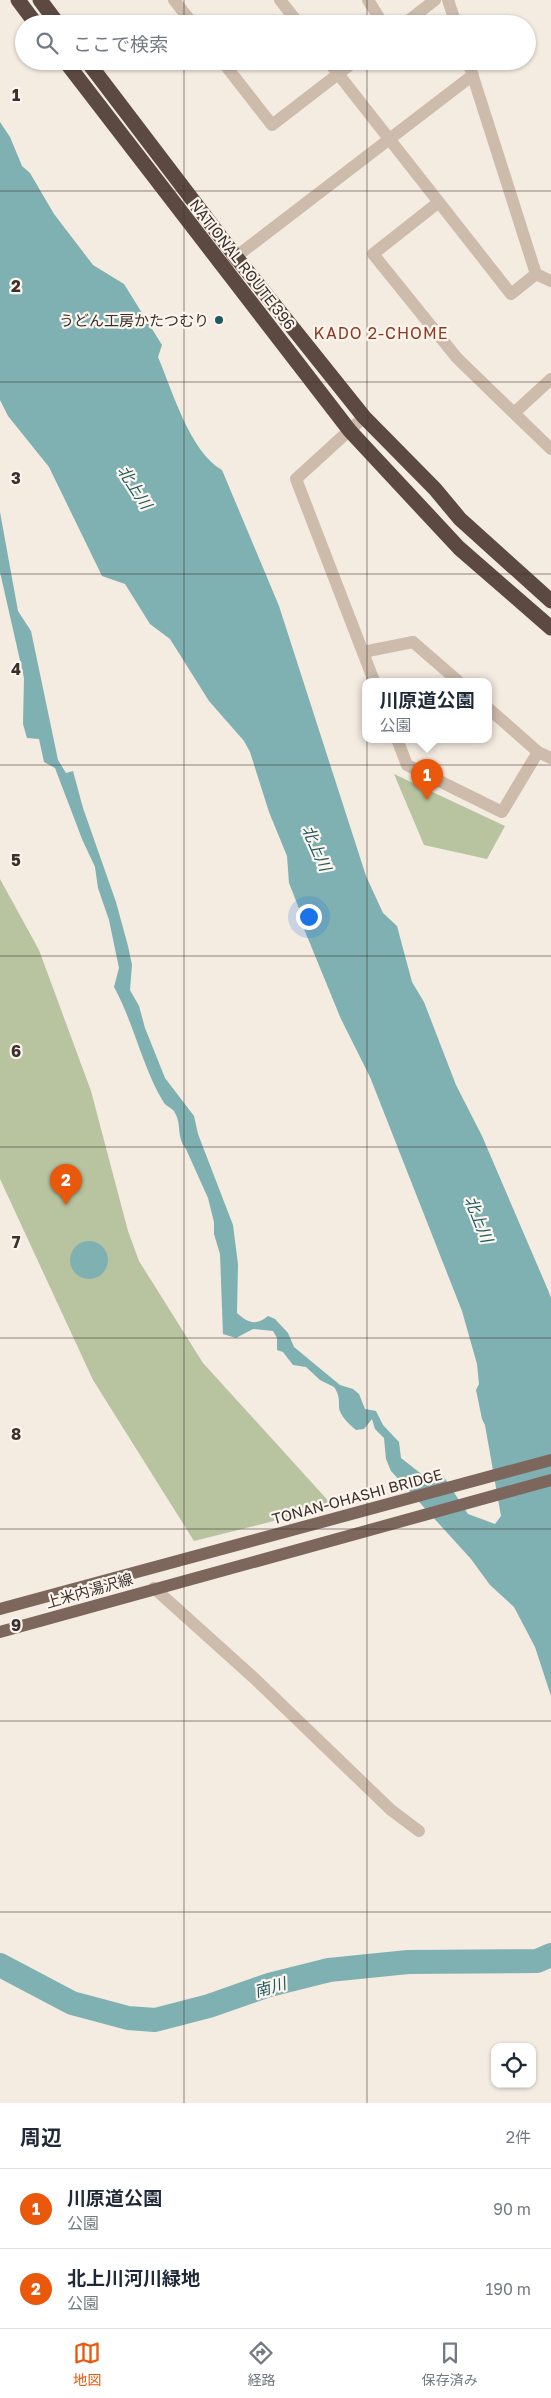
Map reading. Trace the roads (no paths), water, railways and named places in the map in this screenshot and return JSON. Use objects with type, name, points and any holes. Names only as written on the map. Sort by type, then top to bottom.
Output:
[{"type":"highway","points":[[18,0],[29,15]]},
{"type":"highway","points":[[40,0],[51,15]]},
{"type":"highway","name":"NATIONAL ROUTE 396","points":[[72,70],[350,431],[458,548],[551,628]]},
{"type":"highway","name":"NATIONAL ROUTE 396","points":[[94,70],[236,257],[364,417],[435,488],[460,519],[551,601]]},
{"type":"main road","name":"TONAN-OHASHI BRIDGE","points":[[172,1564],[551,1460]]},
{"type":"main road","name":"上米内湯沢線","points":[[0,1632],[551,1480]]},
{"type":"main road","name":"上米内湯沢線","points":[[0,1609],[172,1564]]},
{"type":"street","points":[[174,0],[186,15]]},
{"type":"street","points":[[280,0],[292,15]]},
{"type":"street","points":[[368,0],[377,15]]},
{"type":"street","points":[[416,15],[435,0]]},
{"type":"street","points":[[448,0],[453,15]]},
{"type":"street","points":[[229,70],[272,125],[343,70]]},
{"type":"street","points":[[335,70],[511,294],[536,274]]},
{"type":"street","points":[[471,70],[536,274],[551,281]]},
{"type":"street","points":[[223,267],[473,75]]},
{"type":"street","points":[[439,202],[374,254],[457,358],[551,449]]},
{"type":"street","points":[[514,413],[551,379]]},
{"type":"street","points":[[364,417],[296,479],[373,678]]},
{"type":"street","points":[[363,652],[413,642],[455,678]]},
{"type":"street","points":[[492,712],[538,752],[551,758]]},
{"type":"street","points":[[399,743],[407,765],[502,812],[538,752]]},
{"type":"street","points":[[154,1588],[254,1678],[391,1810],[419,1831]]},
{"type":"water","name":"北上川","points":[[0,122],[10,137],[22,166],[30,173],[54,214],[93,265],[124,284],[162,345],[158,357],[191,435],[200,449],[222,470],[279,606],[366,876],[383,913],[397,926],[412,982],[424,1002],[456,1085],[482,1136],[551,1298],[551,1696],[535,1647],[514,1607],[490,1585],[471,1559],[391,1471],[386,1459],[384,1438],[375,1429],[372,1419],[364,1429],[356,1430],[345,1420],[339,1410],[338,1394],[334,1387],[320,1380],[306,1367],[293,1365],[283,1352],[277,1350],[277,1338],[273,1331],[253,1329],[236,1338],[223,1334],[220,1254],[214,1234],[214,1222],[208,1198],[181,1140],[177,1117],[174,1111],[164,1103],[156,1089],[114,987],[119,968],[109,920],[98,888],[95,867],[82,839],[55,768],[44,762],[39,739],[27,738],[23,724],[24,678],[0,572],[0,512],[18,611],[31,631],[58,760],[66,773],[73,771],[83,808],[116,902],[128,946],[132,965],[130,990],[139,1006],[145,1028],[165,1078],[194,1116],[198,1134],[233,1225],[238,1264],[237,1313],[252,1322],[260,1321],[268,1316],[275,1319],[288,1333],[294,1347],[340,1385],[353,1389],[359,1394],[365,1409],[376,1411],[383,1425],[399,1442],[401,1458],[424,1476],[442,1474],[468,1514],[495,1524],[501,1516],[485,1425],[476,1390],[479,1384],[477,1364],[462,1311],[370,1077],[341,1019],[302,924],[300,911],[289,883],[287,856],[269,812],[250,752],[244,741],[209,701],[170,639],[150,624],[125,584],[102,576],[49,467],[8,416],[0,400]]},
{"type":"water","points":[[89,1241],[102,1247],[108,1260],[102,1273],[89,1279],[76,1273],[70,1260],[76,1247]]},
{"type":"waterway","name":"南川","points":[[0,1965],[72,2003],[128,2018],[155,2020],[209,2006],[269,1985],[329,1970],[408,1962],[537,1961],[551,1955]]},
{"type":"place","name":"うどん工房かたつむり","points":[[219,320]]},
{"type":"place","name":"川原道公園","points":[[427,800]]},
{"type":"place","name":"北上川河川緑地","points":[[66,1205]]},
{"type":"district","name":"KADO 2-CHOME","points":[[381,333]]}]
